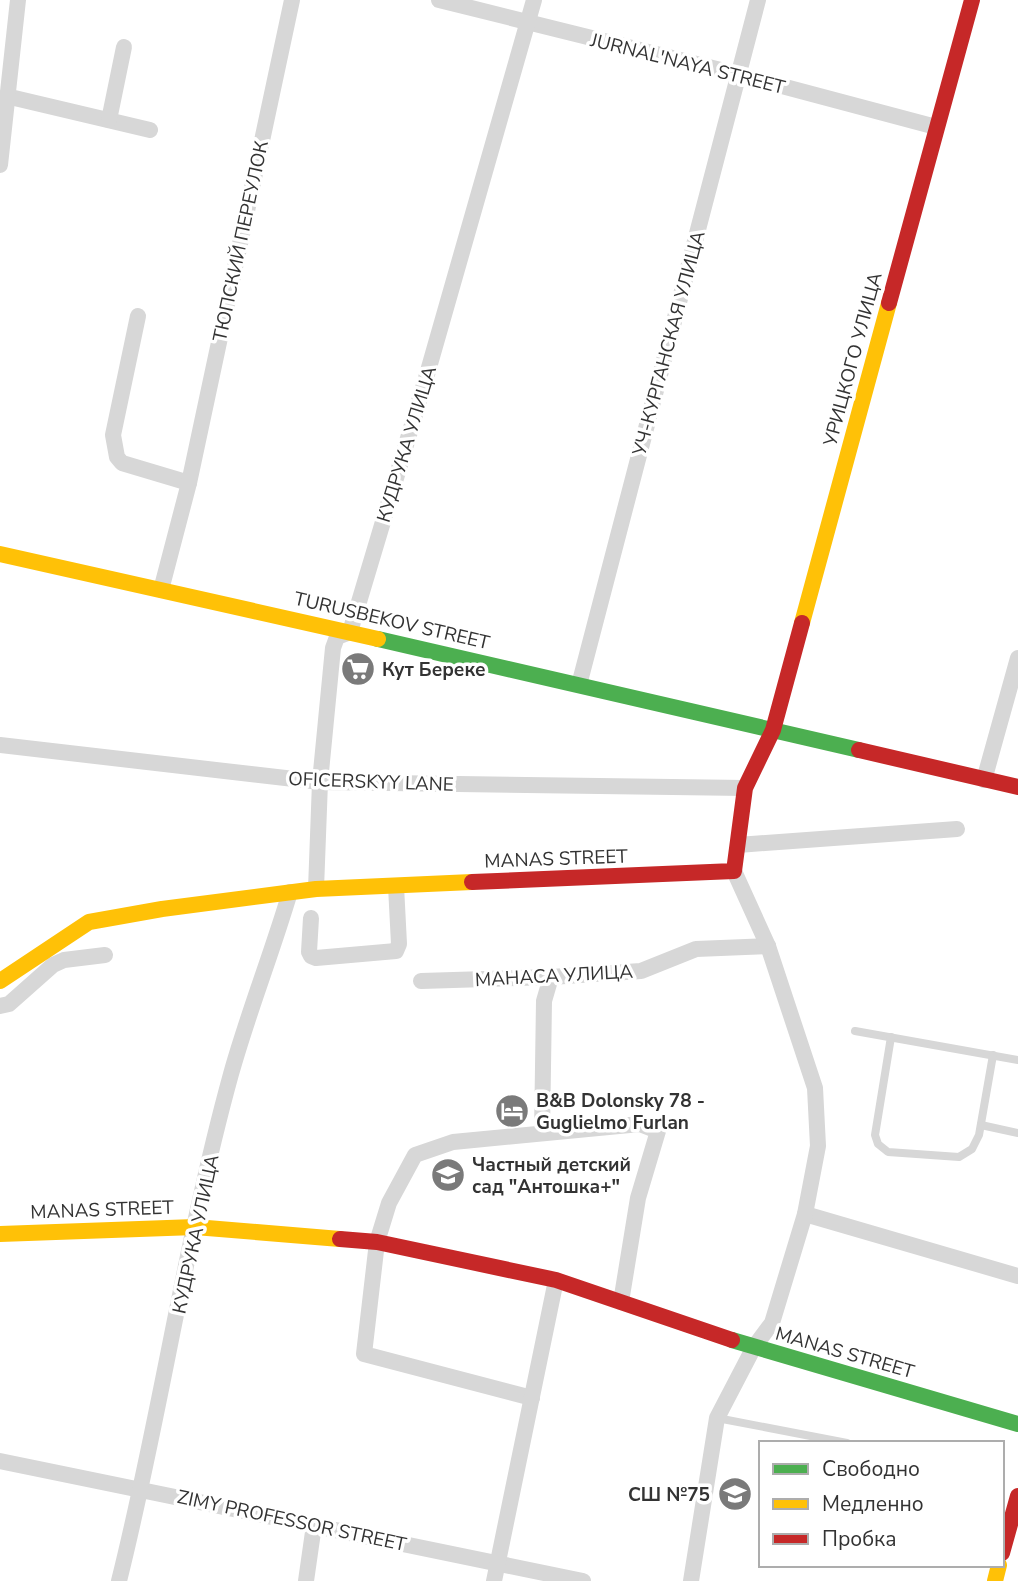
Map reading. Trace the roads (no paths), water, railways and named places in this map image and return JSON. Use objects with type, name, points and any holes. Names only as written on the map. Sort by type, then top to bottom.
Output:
[{"type":"street","points":[[0,165],[6,96],[5,61],[18,0]]},
{"type":"street","name":"ТЮПСКИЙ ПЕРЕУЛОК","points":[[161,590],[189,482],[292,0]]},
{"type":"street","name":"JURNAL'NAYA STREET","points":[[439,0],[936,127]]},
{"type":"street","name":"КУДРУКА УЛИЦА","points":[[316,889],[320,782],[333,648],[337,637],[350,632],[534,0]]},
{"type":"street","name":"УЧ-КУРГАНСКАЯ УЛИЦА","points":[[579,685],[758,0]]},
{"type":"street","name":"УРИЦКОГО УЛИЦА","points":[[773,730],[972,0]]},
{"type":"street","points":[[109,120],[124,47]]},
{"type":"street","points":[[6,96],[149,131]]},
{"type":"street","points":[[138,316],[113,435],[117,457],[122,463],[189,482]]},
{"type":"street","name":"TURUSBEKOV STREET","points":[[0,554],[773,730]]},
{"type":"street","points":[[984,780],[1018,658]]},
{"type":"street","points":[[691,1581],[717,1418],[754,1347],[772,1323],[805,1214],[818,1146],[815,1088],[768,946],[734,871],[744,788],[773,730],[1018,787]]},
{"type":"street","name":"OFICERSKYY LANE","points":[[0,745],[320,782],[744,788]]},
{"type":"street","points":[[738,845],[957,829]]},
{"type":"street","name":"MANAS STREET","points":[[0,981],[89,922],[162,909],[316,889],[734,871]]},
{"type":"street","points":[[311,918],[309,952],[316,958],[396,951],[400,944],[396,886]]},
{"type":"street","name":"КУДРУКА УЛИЦА","points":[[119,1581],[142,1489],[195,1227],[232,1074],[290,892]]},
{"type":"street","name":"МАНАСА УЛИЦА","points":[[421,981],[640,971],[696,949],[768,946]]},
{"type":"street","points":[[0,1006],[9,1004],[53,965],[64,960],[105,955]]},
{"type":"street","points":[[542,1133],[544,1001],[551,977]]},
{"type":"street","points":[[532,1398],[363,1354],[377,1242],[389,1203],[415,1155],[453,1142],[542,1133],[640,1124],[658,1131],[638,1198],[621,1302]]},
{"type":"street","points":[[805,1214],[1018,1276]]},
{"type":"street","name":"MANAS STREET","points":[[0,1234],[195,1227],[377,1242],[556,1280],[754,1347],[1018,1424]]},
{"type":"street","points":[[494,1581],[556,1280]]},
{"type":"street","name":"ZIMY PROFESSOR STREET","points":[[0,1461],[583,1581]]},
{"type":"street","points":[[1004,1546],[1018,1496]]},
{"type":"street","points":[[306,1581],[313,1525]]},
{"type":"lane","points":[[855,1031],[1018,1060]]},
{"type":"lane","points":[[891,1037],[875,1135],[878,1144],[888,1152],[959,1157],[972,1149],[981,1125],[993,1055]]},
{"type":"lane","points":[[981,1125],[1018,1133]]},
{"type":"lane","points":[[717,1418],[837,1441]]},
{"type":"place","name":"Кут Береке","points":[[358,669]]},
{"type":"place","name":"B&B Dolonsky 78 - Guglielmo Furlan","points":[[512,1111]]},
{"type":"place","name":"Частный детский сад \"Антошка+\"","points":[[448,1175]]},
{"type":"place","name":"СШ №75","points":[[735,1494]]}]
